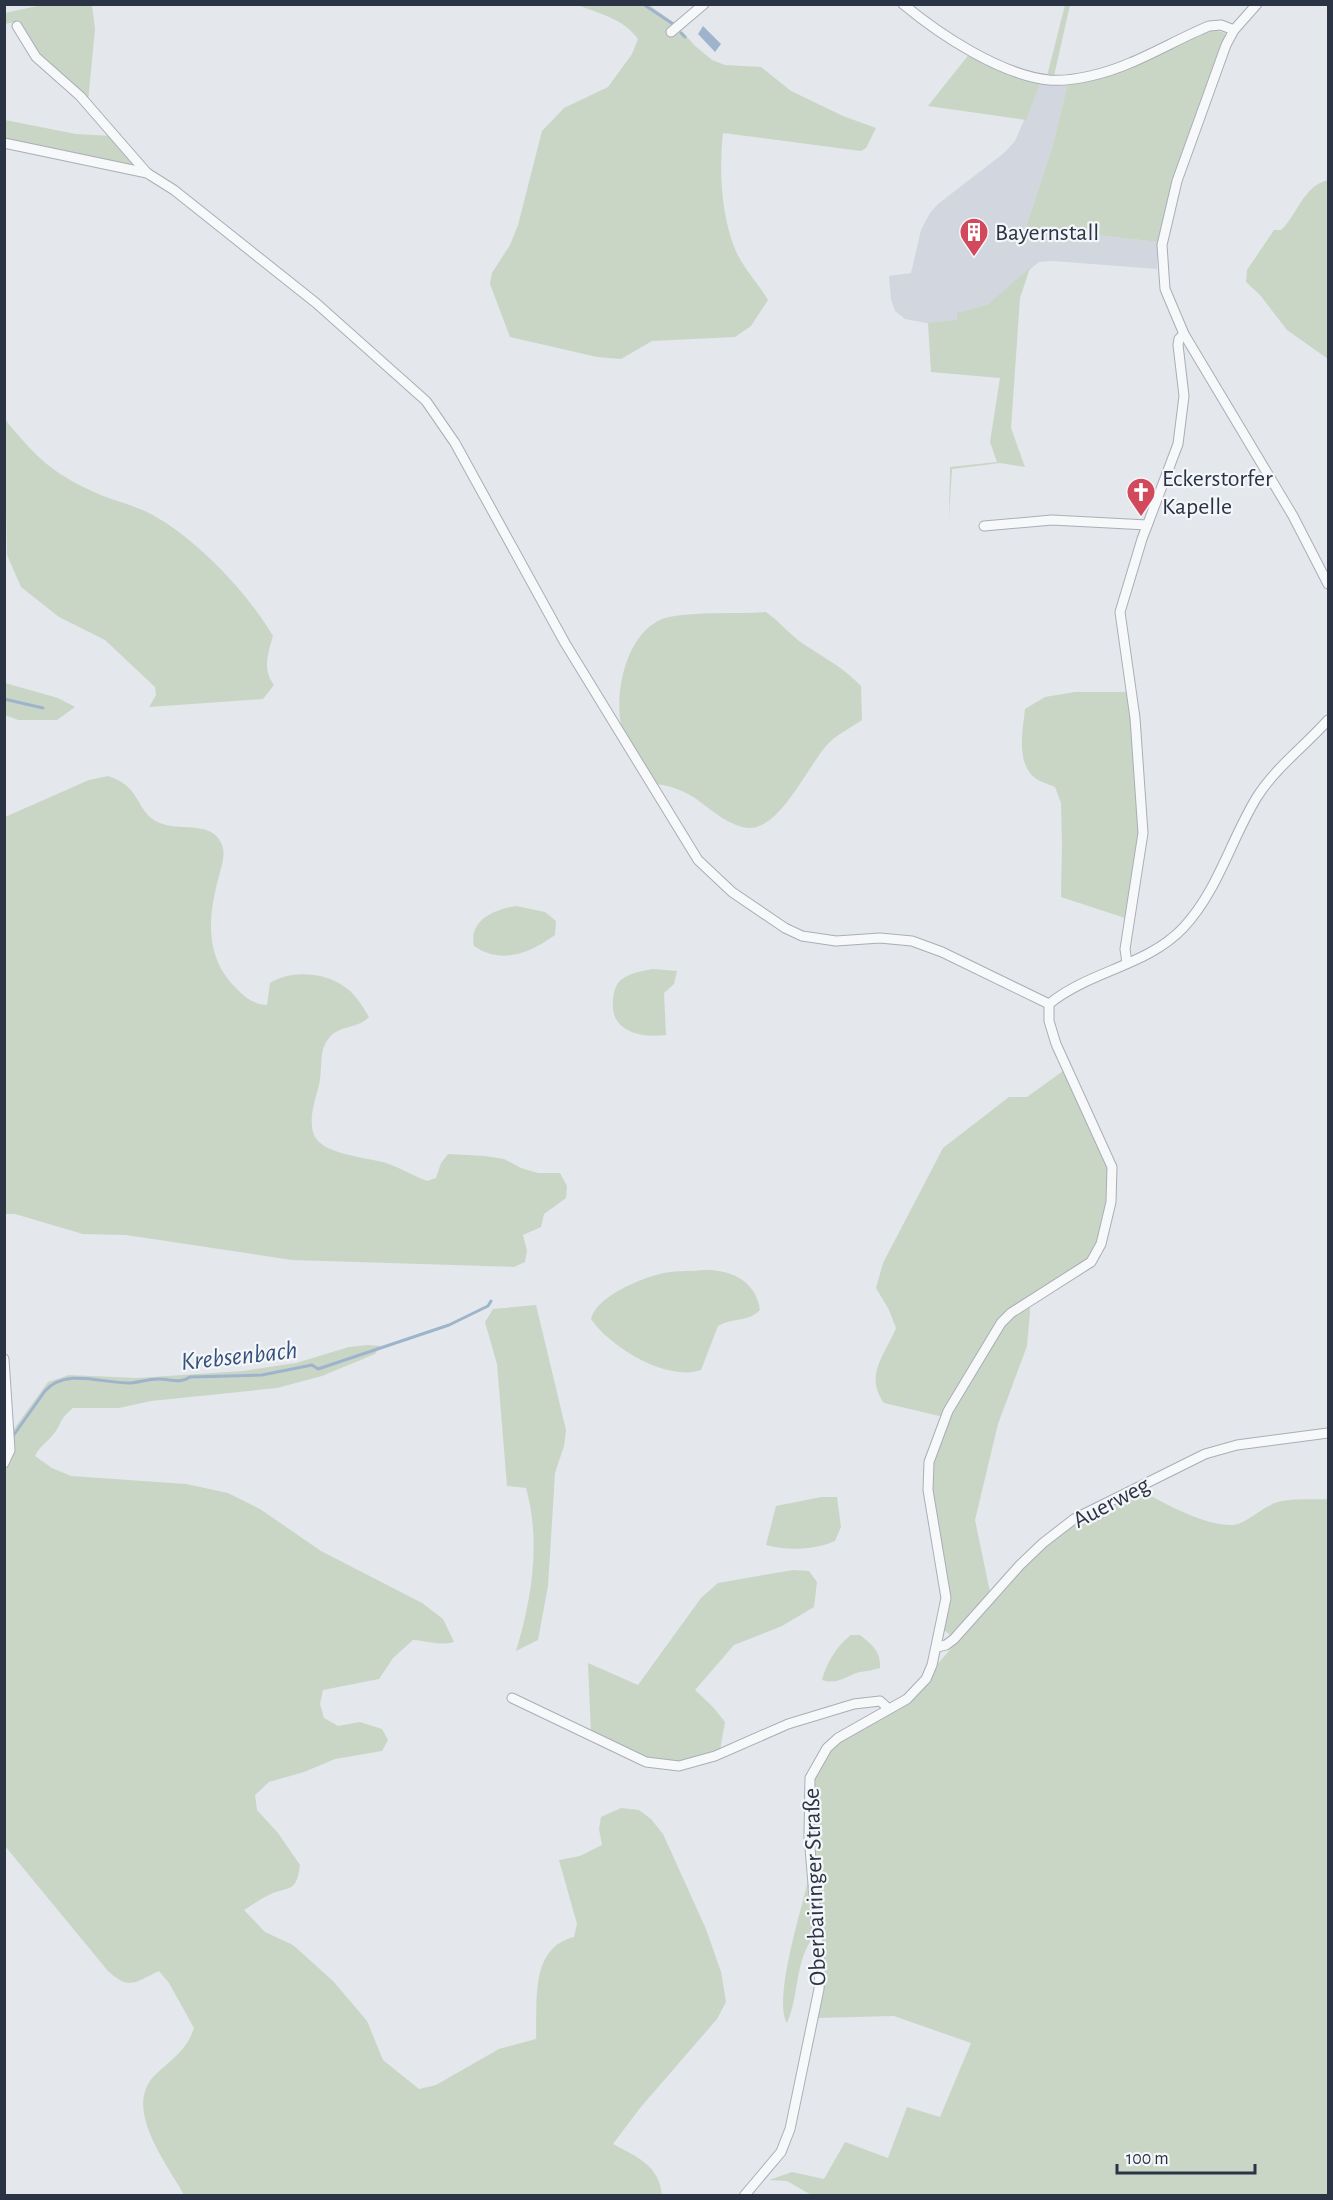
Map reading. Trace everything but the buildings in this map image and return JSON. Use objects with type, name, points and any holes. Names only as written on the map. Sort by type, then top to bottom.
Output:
[{"type":"street","points":[[671,32],[704,4]]},
{"type":"street","points":[[903,4],[933,28],[969,49],[1007,67],[1051,80],[1088,75],[1129,64],[1209,26],[1221,25],[1234,30]]},
{"type":"street","points":[[1257,4],[1234,30],[1218,65],[1177,181],[1162,245],[1165,289],[1184,334],[1303,533],[1329,584]]},
{"type":"street","points":[[17,26],[36,57],[80,96],[147,173],[174,190],[316,303],[426,401],[455,443],[565,643],[698,860],[713,876],[765,916],[802,936],[827,940],[880,938],[912,941],[942,952],[1049,1004],[1079,982],[1126,963],[1164,943],[1192,918],[1266,784],[1329,720]]},
{"type":"street","points":[[4,143],[147,173]]},
{"type":"street","points":[[1126,963],[1125,949],[1143,833],[1135,718],[1119,620],[1122,601],[1147,525],[1167,479],[1180,438],[1184,396],[1178,345],[1179,339],[1184,334]]},
{"type":"street","points":[[984,526],[1052,520],[1147,525]]},
{"type":"street","name":"Oberbairinger Straße","points":[[744,2196],[781,2152],[790,2129],[818,1997],[820,1967],[809,1836],[810,1778],[827,1748],[838,1738],[907,1699],[926,1679],[937,1647],[946,1598],[928,1490],[933,1447],[967,1377],[1001,1323],[1011,1313],[1081,1270],[1098,1254],[1111,1202],[1112,1167],[1056,1044],[1048,1021],[1049,1004]]},
{"type":"street","points":[[4,1359],[10,1441],[10,1454],[4,1463]]},
{"type":"street","name":"Auerweg","points":[[937,1647],[954,1639],[1043,1542],[1093,1509],[1212,1452],[1237,1445],[1329,1433]]},
{"type":"street","points":[[512,1698],[617,1750],[663,1766],[696,1763],[788,1724],[854,1704],[880,1701],[889,1709]]},
{"type":"shaded area","points":[[1068,82],[1053,145],[1026,227],[1158,242],[1157,269],[1053,261],[1039,262],[988,304],[958,313],[958,321],[932,324],[905,319],[895,311],[891,299],[889,276],[911,273],[921,230],[930,213],[938,204],[1004,153],[1015,141],[1040,83]]},
{"type":"green space","points":[[42,5],[92,5],[95,29],[88,102],[40,57],[19,21],[5,24],[5,13]]},
{"type":"green space","points":[[578,5],[649,5],[676,24],[694,45],[712,60],[725,65],[761,67],[791,91],[843,116],[876,128],[866,148],[861,151],[723,133],[722,192],[730,235],[742,263],[768,300],[751,326],[735,337],[652,341],[621,359],[597,357],[510,337],[490,284],[492,273],[510,245],[518,225],[542,131],[564,108],[608,87],[632,54],[638,39],[619,22]]},
{"type":"green space","points":[[1065,5],[1070,5],[1054,76],[1047,76]]},
{"type":"green space","points":[[1211,29],[1225,33],[1225,36],[1170,190],[1158,242],[1026,227],[1053,145],[1068,82]]},
{"type":"green space","points":[[970,53],[1040,83],[1026,120],[928,106]]},
{"type":"green space","points":[[5,120],[76,134],[113,136],[133,163],[130,166],[5,140]]},
{"type":"green space","points":[[1328,180],[1328,359],[1287,330],[1260,295],[1246,282],[1247,270],[1274,230],[1281,230],[1312,188]]},
{"type":"green space","points":[[1030,268],[1020,298],[1011,428],[1025,467],[1000,463],[952,469],[949,519],[950,467],[997,462],[990,442],[1000,378],[931,372],[928,323],[957,320],[957,313],[988,304]]},
{"type":"green space","points":[[4,418],[26,445],[59,473],[103,496],[145,511],[168,524],[203,552],[235,584],[273,636],[267,667],[274,685],[263,699],[149,707],[156,695],[155,687],[105,640],[59,617],[21,587],[7,555]]},
{"type":"green space","points":[[766,612],[800,641],[841,669],[861,686],[862,720],[831,741],[822,751],[781,810],[756,827],[742,827],[720,816],[684,792],[656,784],[623,732],[619,710],[620,694],[622,677],[634,646],[643,633],[655,623],[669,617],[692,614]]},
{"type":"green space","points":[[5,683],[58,698],[75,707],[57,720],[18,720],[5,715]]},
{"type":"green space","points":[[1075,692],[1128,692],[1140,837],[1128,919],[1061,897],[1061,803],[1055,787],[1036,779],[1028,771],[1025,763],[1022,735],[1025,709],[1045,697]]},
{"type":"green space","points":[[108,776],[127,787],[152,819],[167,825],[209,831],[220,841],[223,858],[215,891],[211,935],[218,963],[236,988],[254,1002],[267,1005],[270,983],[296,974],[316,975],[334,981],[350,991],[369,1017],[360,1024],[333,1034],[323,1049],[320,1079],[312,1116],[312,1129],[319,1142],[337,1152],[389,1164],[427,1181],[436,1178],[441,1163],[448,1154],[504,1159],[521,1168],[538,1173],[560,1173],[567,1186],[566,1198],[544,1214],[541,1227],[523,1235],[527,1251],[525,1262],[514,1267],[292,1260],[126,1235],[83,1234],[15,1214],[5,1214],[5,817],[89,780]]},
{"type":"green space","points":[[516,906],[545,912],[556,921],[555,935],[536,947],[505,956],[484,952],[474,946],[475,929],[485,917]]},
{"type":"green space","points":[[653,969],[677,971],[674,984],[664,993],[666,1035],[637,1034],[629,1031],[616,1020],[613,1011],[613,996],[618,983],[630,975]]},
{"type":"green space","points":[[1063,1071],[1101,1151],[1108,1171],[1110,1187],[1096,1248],[1087,1260],[1029,1296],[1027,1346],[998,1424],[975,1520],[990,1592],[954,1634],[950,1635],[944,1630],[950,1605],[950,1589],[936,1530],[931,1485],[934,1457],[948,1418],[884,1403],[878,1393],[876,1374],[878,1365],[896,1328],[876,1288],[883,1263],[943,1148],[1009,1097],[1027,1097]]},
{"type":"green space","points":[[713,1270],[740,1278],[753,1291],[760,1310],[751,1316],[718,1326],[701,1370],[672,1371],[640,1360],[611,1340],[591,1319],[601,1303],[609,1296],[630,1285],[665,1273]]},
{"type":"green space","points":[[536,1305],[566,1430],[564,1446],[555,1473],[548,1586],[538,1640],[516,1651],[533,1570],[533,1529],[526,1488],[507,1486],[497,1364],[485,1322],[493,1309]]},
{"type":"green space","points":[[380,1346],[375,1354],[322,1376],[277,1388],[151,1401],[119,1408],[73,1408],[35,1456],[52,1468],[71,1476],[186,1484],[228,1493],[260,1509],[321,1551],[422,1603],[443,1619],[454,1642],[413,1640],[393,1658],[379,1679],[323,1690],[320,1704],[324,1718],[338,1726],[360,1722],[382,1729],[388,1740],[382,1751],[335,1759],[304,1772],[269,1782],[255,1795],[257,1810],[278,1833],[300,1865],[294,1885],[244,1910],[265,1932],[293,1945],[333,1981],[367,2021],[383,2060],[419,2089],[436,2085],[499,2049],[536,2039],[537,1993],[543,1964],[549,1952],[560,1943],[574,1937],[577,1924],[559,1860],[580,1856],[602,1845],[599,1829],[601,1817],[621,1808],[639,1810],[651,1819],[663,1834],[706,1929],[721,1972],[726,2002],[717,2019],[640,2108],[613,2144],[652,2169],[662,2195],[184,2195],[150,2135],[143,2102],[146,2087],[183,2048],[194,2028],[169,1983],[159,1971],[133,1983],[127,1983],[108,1971],[5,1846],[5,1435],[11,1433],[48,1382],[69,1375],[137,1378],[243,1371],[296,1363],[349,1347]]},
{"type":"green space","points":[[1139,1489],[1184,1513],[1222,1525],[1239,1524],[1278,1502],[1328,1499],[1328,2195],[813,2196],[787,2181],[769,2180],[792,2172],[824,2179],[845,2142],[888,2158],[907,2107],[940,2117],[971,2043],[894,2016],[818,2018],[812,1788],[817,1769],[823,1758],[837,1744],[901,1706],[1029,1559],[1073,1524]]},
{"type":"green space","points":[[821,1497],[837,1497],[841,1527],[835,1541],[801,1549],[766,1545],[776,1506]]},
{"type":"green space","points":[[793,1570],[809,1571],[817,1582],[814,1607],[782,1626],[734,1645],[695,1690],[725,1722],[720,1750],[675,1763],[643,1758],[591,1733],[588,1663],[638,1685],[701,1598],[718,1583]]},
{"type":"green space","points":[[851,1635],[860,1635],[872,1645],[879,1657],[880,1668],[860,1672],[838,1681],[822,1680],[833,1655]]},
{"type":"green space","points":[[809,1877],[815,1935],[808,1945],[800,1966],[794,2001],[787,2023],[784,2011],[786,1974]]},
{"type":"water","points":[[703,26],[721,44],[715,52],[698,34]]},
{"type":"waterway","points":[[643,4],[673,24]]},
{"type":"waterway","points":[[681,33],[685,37]]},
{"type":"waterway","points":[[4,699],[43,708]]},
{"type":"waterway","name":"Krebsenbach","points":[[13,1436],[45,1391],[64,1380],[86,1378],[120,1383],[155,1379],[179,1381],[190,1377],[262,1375],[312,1365],[318,1369],[449,1325],[488,1306],[491,1301]]},
{"type":"place","name":"Bayernstall","points":[[974,258]]},
{"type":"place","name":"Eckerstorfer Kapelle","points":[[1141,518]]}]
